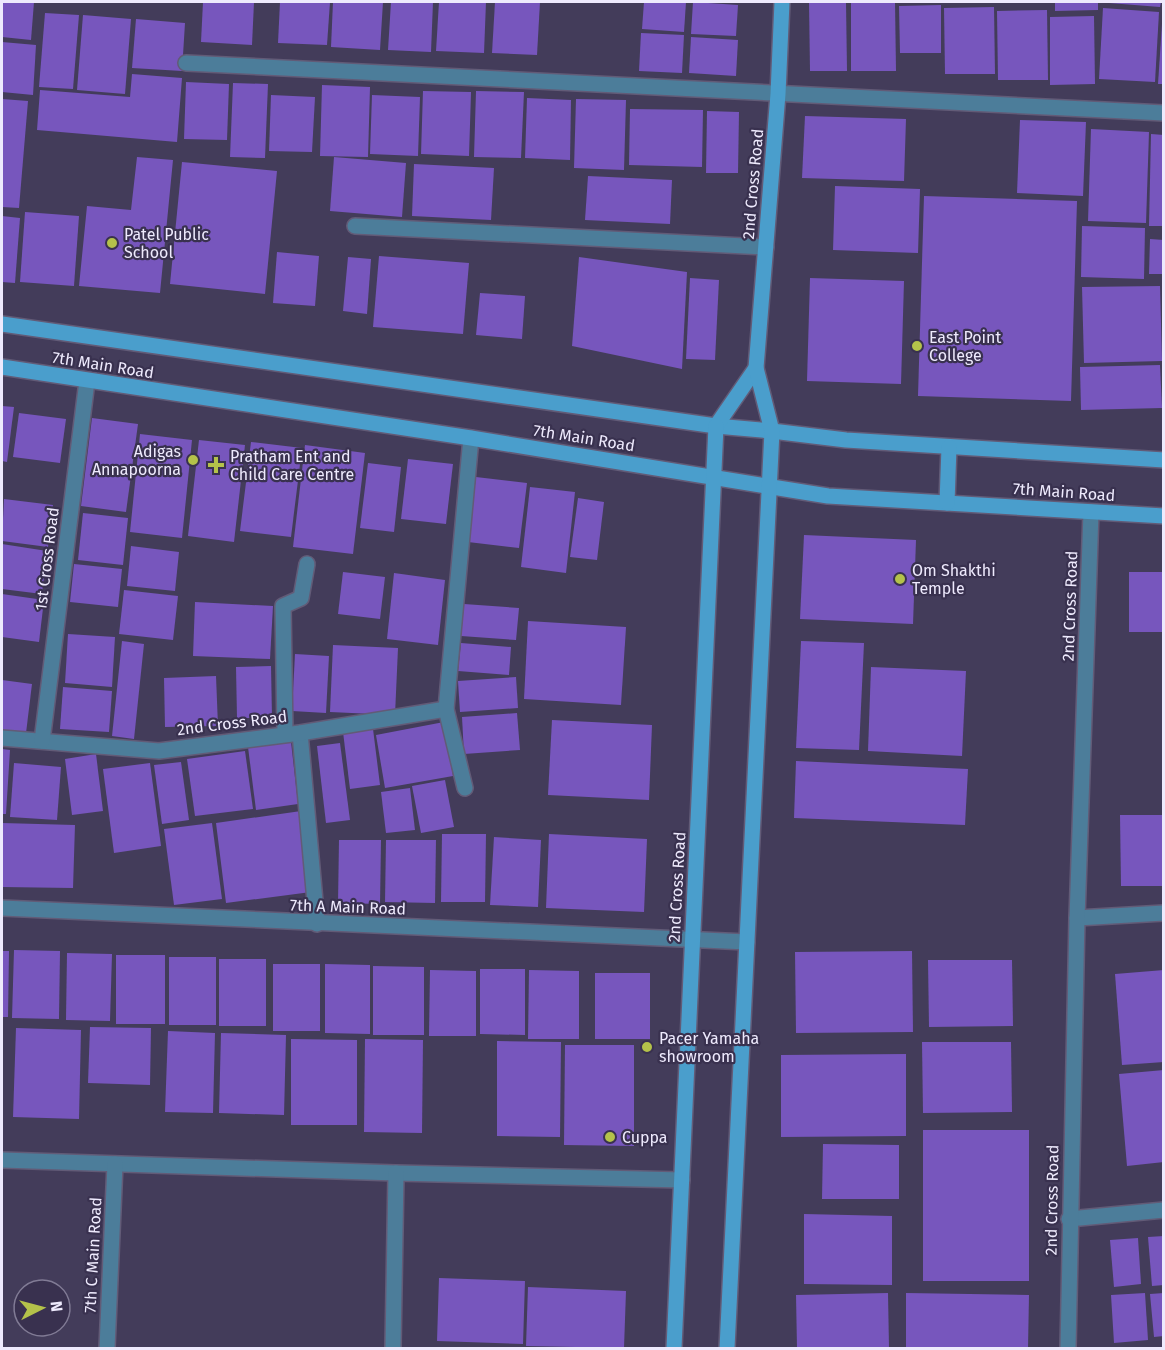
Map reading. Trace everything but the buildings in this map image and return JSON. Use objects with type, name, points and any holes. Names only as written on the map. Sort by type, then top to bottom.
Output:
[{"type":"main road","name":"2nd Cross Road","points":[[756,368],[778,94],[782,2]]},
{"type":"main road","name":"7th Main Road","points":[[2,324],[716,426],[846,440],[1164,460]]},
{"type":"main road","name":"7th Main Road","points":[[2,367],[471,438],[828,496],[1164,516]]},
{"type":"main road","points":[[716,426],[756,368]]},
{"type":"main road","points":[[727,1348],[772,431],[756,368]]},
{"type":"main road","name":"2nd Cross Road","points":[[674,1348],[716,426]]},
{"type":"main road","points":[[947,503],[949,447]]},
{"type":"street","points":[[186,63],[1164,113]]},
{"type":"street","points":[[355,226],[766,247]]},
{"type":"street","name":"1st Cross Road","points":[[42,741],[87,381]]},
{"type":"street","points":[[465,788],[446,709],[471,438]]},
{"type":"street","name":"2nd Cross Road","points":[[1068,1348],[1077,918],[1091,512]]},
{"type":"street","points":[[307,564],[301,598],[283,606],[293,733],[317,924]]},
{"type":"street","name":"2nd Cross Road","points":[[2,738],[159,751],[446,709]]},
{"type":"street","name":"7th A Main Road","points":[[2,908],[747,942]]},
{"type":"street","points":[[1077,918],[1164,913]]},
{"type":"street","points":[[2,1160],[682,1180]]},
{"type":"street","name":"7th C Main Road","points":[[107,1348],[115,1164]]},
{"type":"street","points":[[393,1347],[396,1173]]},
{"type":"street","points":[[1069,1219],[1164,1210]]},
{"type":"place","name":"Patel Public School","points":[[112,243]]},
{"type":"place","name":"East Point College","points":[[917,346]]},
{"type":"place","name":"Adigas Annapoorna","points":[[193,460]]},
{"type":"place","name":"Pratham Ent and Child Care Centre","points":[[216,465]]},
{"type":"place","name":"Om Shakthi Temple","points":[[900,579]]},
{"type":"place","name":"Pacer Yamaha showroom","points":[[647,1047]]},
{"type":"place","name":"Cuppa","points":[[610,1137]]}]
